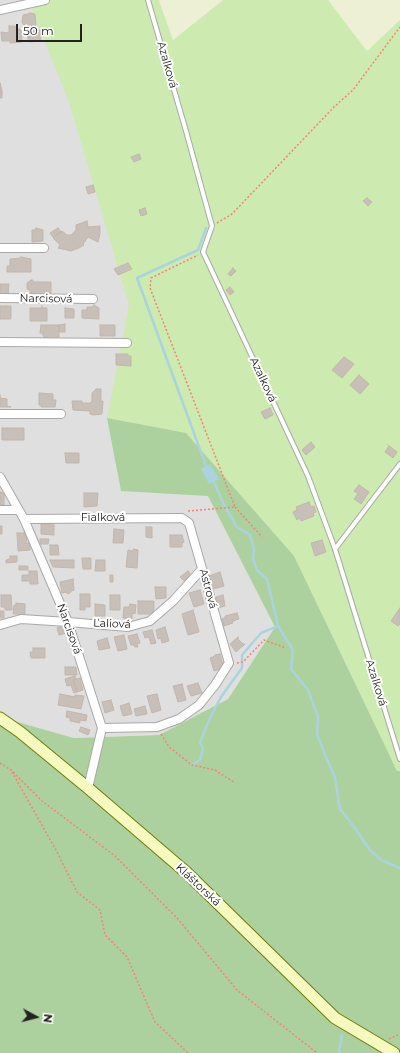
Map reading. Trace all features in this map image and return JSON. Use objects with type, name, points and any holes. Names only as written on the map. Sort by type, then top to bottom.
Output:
[{"type":"street","points":[[0,10],[45,0]]},
{"type":"street","points":[[0,248],[44,248]]},
{"type":"street","name":"Narcisová","points":[[0,298],[93,299]]},
{"type":"street","points":[[0,342],[127,343]]},
{"type":"street","points":[[0,414],[61,414]]},
{"type":"street","name":"Narcisová","points":[[0,477],[24,519],[68,622],[102,728]]},
{"type":"street","points":[[0,510],[18,510]]},
{"type":"street","name":"Fialková","points":[[24,519],[183,515]]},
{"type":"street","name":"Astrová","points":[[157,727],[179,719],[199,706],[229,663],[189,523],[183,515]]},
{"type":"street","name":"Ľaliová","points":[[0,625],[21,620],[128,627],[150,622],[173,601],[202,569]]},
{"type":"street","name":"Kláštorská","points":[[0,718],[20,732],[88,788],[187,873],[335,1018],[394,1053]]},
{"type":"street","points":[[88,788],[102,728],[157,727]]},
{"type":"lane","name":"Azalková","points":[[148,0],[212,226]]},
{"type":"lane","points":[[203,252],[212,226]]},
{"type":"lane","name":"Azalková","points":[[203,252],[308,476],[335,549],[400,759]]},
{"type":"lane","points":[[335,549],[400,464]]},
{"type":"path","points":[[212,226],[232,214],[334,107],[353,90],[400,27]]},
{"type":"path","points":[[203,252],[151,278],[150,288],[235,507],[262,537]]},
{"type":"path","points":[[183,515],[235,507]]},
{"type":"path","points":[[242,662],[264,640],[286,648]]},
{"type":"path","points":[[157,727],[169,746],[192,765],[215,770],[235,783]]},
{"type":"path","points":[[0,763],[11,770],[42,801],[115,856],[176,918],[237,990],[317,1053]]},
{"type":"path","points":[[11,770],[57,852],[77,892],[100,910],[105,935],[127,957],[155,1022],[188,1053]]},
{"type":"shaded area","points":[[0,0],[148,0],[400,771],[275,627],[228,699],[160,735],[74,738],[0,717]]},
{"type":"green space","points":[[28,0],[159,0],[173,40],[223,0],[328,0],[367,51],[400,20],[400,771],[397,771],[294,556],[186,433],[107,418],[129,305],[69,102]]},
{"type":"green space","points":[[159,0],[223,0],[173,40]]},
{"type":"green space","points":[[328,0],[400,0],[400,20],[367,51]]},
{"type":"green space","points":[[107,418],[186,433],[294,556],[397,771],[400,771],[400,1053],[0,1053],[0,717],[74,738],[159,735],[228,699],[275,627],[208,496],[121,491]]},
{"type":"water","points":[[210,464],[219,479],[209,484],[201,469]]},
{"type":"building","points":[[30,13],[35,14],[36,25],[24,26],[22,23],[23,15]]},
{"type":"building","points":[[9,26],[15,26],[17,29],[21,29],[22,42],[10,43],[10,41],[2,41],[1,32],[9,33]]},
{"type":"building","points":[[40,30],[41,41],[29,42],[27,35],[28,32]]},
{"type":"building","points":[[0,83],[2,91],[2,98],[0,98]]},
{"type":"building","points":[[139,154],[141,159],[134,162],[131,157]]},
{"type":"building","points":[[93,185],[95,192],[88,194],[86,187]]},
{"type":"building","points":[[367,198],[372,202],[368,206],[363,201]]},
{"type":"building","points":[[145,208],[147,214],[141,216],[139,210]]},
{"type":"building","points":[[87,221],[88,227],[100,226],[98,242],[88,237],[83,244],[84,245],[71,251],[58,248],[60,245],[53,238],[62,231],[67,235],[71,235],[76,230],[76,225]]},
{"type":"building","points":[[36,228],[43,230],[43,241],[32,242],[32,230],[35,230]]},
{"type":"building","points":[[58,228],[61,232],[53,237],[50,233]]},
{"type":"building","points":[[21,257],[31,259],[31,272],[7,272],[7,266],[10,266],[10,259]]},
{"type":"building","points":[[128,263],[132,269],[118,275],[114,269]]},
{"type":"building","points":[[233,268],[236,271],[231,276],[228,274]]},
{"type":"building","points":[[33,280],[33,282],[51,282],[51,296],[39,294],[39,296],[30,296],[30,290],[27,289],[27,283]]},
{"type":"building","points":[[0,284],[9,284],[8,296],[0,296]]},
{"type":"building","points":[[230,287],[234,292],[230,295],[226,290]]},
{"type":"building","points":[[94,305],[99,308],[99,319],[82,318],[82,310],[87,310],[87,307],[92,307]]},
{"type":"building","points":[[0,306],[11,306],[11,319],[0,319]]},
{"type":"building","points":[[42,306],[43,308],[47,308],[47,321],[30,321],[30,308],[42,308]]},
{"type":"building","points":[[65,308],[74,309],[74,318],[65,318]]},
{"type":"building","points":[[65,324],[65,332],[60,332],[59,325]]},
{"type":"building","points":[[41,325],[59,325],[59,337],[56,337],[56,339],[45,339],[42,333],[40,333]]},
{"type":"building","points":[[100,325],[115,325],[115,336],[100,336]]},
{"type":"building","points":[[116,354],[128,354],[128,356],[131,356],[131,366],[116,365]]},
{"type":"building","points":[[344,357],[354,364],[342,378],[332,370]]},
{"type":"building","points":[[359,375],[369,384],[360,394],[350,385]]},
{"type":"building","points":[[96,389],[101,389],[101,401],[103,401],[102,414],[94,415],[90,414],[90,411],[73,410],[72,401],[90,403],[92,401],[92,393]]},
{"type":"building","points":[[39,393],[53,394],[53,400],[56,400],[55,407],[41,407],[41,405],[39,405]]},
{"type":"building","points":[[0,398],[7,399],[7,406],[11,407],[0,407]]},
{"type":"building","points":[[270,408],[273,415],[265,419],[261,412]]},
{"type":"building","points":[[2,428],[24,428],[24,440],[2,440]]},
{"type":"building","points":[[311,442],[315,447],[306,455],[302,450]]},
{"type":"building","points":[[388,445],[397,452],[393,458],[385,452],[389,446]]},
{"type":"building","points":[[65,453],[79,453],[79,463],[66,463]]},
{"type":"building","points":[[359,485],[369,492],[361,504],[354,499],[358,494],[354,491]]},
{"type":"building","points":[[0,492],[4,493],[4,505],[0,505]]},
{"type":"building","points":[[84,493],[98,493],[97,506],[84,507]]},
{"type":"building","points":[[309,502],[311,507],[314,506],[316,512],[313,513],[314,516],[301,521],[300,518],[297,520],[293,512],[297,510],[296,507]]},
{"type":"building","points":[[41,524],[54,524],[54,535],[41,534]]},
{"type":"building","points":[[0,526],[2,526],[2,534],[0,534]]},
{"type":"building","points":[[146,527],[152,527],[152,538],[146,537]]},
{"type":"building","points":[[114,529],[124,530],[123,543],[113,543]]},
{"type":"building","points":[[17,533],[26,533],[27,544],[30,543],[30,550],[18,551]]},
{"type":"building","points":[[170,535],[182,535],[184,542],[182,543],[182,547],[170,547]]},
{"type":"building","points":[[40,539],[49,539],[48,544],[40,544]]},
{"type":"building","points":[[322,540],[326,552],[315,556],[311,543]]},
{"type":"building","points":[[50,545],[58,545],[59,555],[50,555]]},
{"type":"building","points":[[134,549],[138,550],[137,568],[126,567],[128,550],[132,551]]},
{"type":"building","points":[[10,556],[17,556],[17,562],[6,563],[6,560],[10,559]]},
{"type":"building","points":[[82,558],[91,558],[91,569],[83,569]]},
{"type":"building","points":[[50,560],[74,560],[74,568],[53,567]]},
{"type":"building","points":[[96,560],[105,560],[105,571],[95,571]]},
{"type":"building","points":[[19,566],[28,566],[28,570],[19,570]]},
{"type":"building","points":[[29,571],[37,571],[38,584],[30,584],[30,581],[22,581],[22,575],[29,575]]},
{"type":"building","points":[[188,571],[191,575],[184,581],[180,577]]},
{"type":"building","points":[[220,572],[224,586],[213,589],[209,576]]},
{"type":"building","points":[[110,575],[113,575],[113,582],[110,582]]},
{"type":"building","points":[[73,579],[74,590],[68,594],[66,592],[62,593],[60,582]]},
{"type":"building","points":[[155,587],[166,587],[166,598],[156,599]]},
{"type":"building","points":[[200,590],[204,604],[194,607],[189,593]]},
{"type":"building","points":[[80,594],[90,594],[90,607],[85,607],[85,610],[80,610]]},
{"type":"building","points":[[1,595],[11,595],[12,610],[5,610],[5,607],[1,607]]},
{"type":"building","points":[[110,595],[120,595],[120,610],[110,610]]},
{"type":"building","points":[[223,595],[225,606],[218,608],[216,597]]},
{"type":"building","points":[[138,601],[154,601],[154,614],[138,614]]},
{"type":"building","points":[[16,603],[25,604],[25,614],[13,614],[14,605],[16,605]]},
{"type":"building","points":[[95,604],[105,605],[105,616],[95,616]]},
{"type":"building","points":[[130,604],[136,605],[135,614],[132,613],[132,619],[123,618],[124,607],[129,607]]},
{"type":"building","points":[[400,608],[400,624],[398,626],[391,621]]},
{"type":"building","points":[[193,610],[199,632],[188,635],[182,614]]},
{"type":"building","points":[[0,611],[4,611],[4,618],[0,618]]},
{"type":"building","points":[[237,613],[239,619],[233,621],[232,619],[233,623],[224,626],[222,619],[225,618],[225,616]]},
{"type":"building","points":[[64,626],[67,633],[59,635],[57,628]]},
{"type":"building","points":[[165,627],[169,641],[162,643],[161,638],[158,639],[156,630]]},
{"type":"building","points":[[152,630],[156,643],[151,644],[149,637],[145,638],[143,632]]},
{"type":"building","points":[[137,634],[140,643],[137,644],[138,647],[135,647],[134,645],[131,645],[128,636]]},
{"type":"building","points":[[124,635],[127,649],[118,651],[114,637]]},
{"type":"building","points":[[238,637],[243,644],[245,644],[236,652],[230,644]]},
{"type":"building","points":[[107,638],[110,648],[99,650],[97,641]]},
{"type":"building","points":[[33,648],[45,648],[45,658],[31,658],[30,652],[33,652]]},
{"type":"building","points":[[220,654],[224,668],[214,671],[210,658]]},
{"type":"building","points":[[65,667],[76,667],[77,675],[65,675]]},
{"type":"building","points":[[75,676],[76,679],[73,680],[77,692],[74,693],[71,685],[67,686],[65,679]]},
{"type":"building","points":[[80,678],[83,690],[77,692],[73,680]]},
{"type":"building","points":[[198,683],[202,693],[191,696],[187,686]]},
{"type":"building","points":[[182,684],[186,700],[178,702],[173,686]]},
{"type":"building","points":[[60,694],[75,697],[75,695],[84,696],[81,709],[58,705]]},
{"type":"building","points":[[157,694],[161,710],[152,713],[147,696]]},
{"type":"building","points":[[111,700],[114,710],[105,713],[102,702]]},
{"type":"building","points":[[129,703],[132,714],[123,716],[120,706]]},
{"type":"building","points":[[145,706],[147,714],[136,716],[134,709]]},
{"type":"building","points":[[67,711],[87,715],[86,721],[80,720],[80,723],[70,721],[70,718],[66,717]]},
{"type":"building","points":[[81,727],[90,730],[88,735],[79,731]]},
{"type":"waterway","points":[[206,228],[198,250],[137,278],[206,466]]},
{"type":"waterway","points":[[214,482],[224,505],[237,527],[250,535],[254,549],[253,559],[257,570],[267,579],[278,626],[293,650],[291,669],[308,690],[318,717],[317,734],[335,777],[340,809],[369,849],[381,860],[400,868]]},
{"type":"waterway","points":[[192,765],[200,760],[203,748],[200,742],[211,716],[221,697],[242,668],[242,655],[261,633],[278,626]]},
{"type":"waterway","points":[[339,1053],[342,1035]]}]
